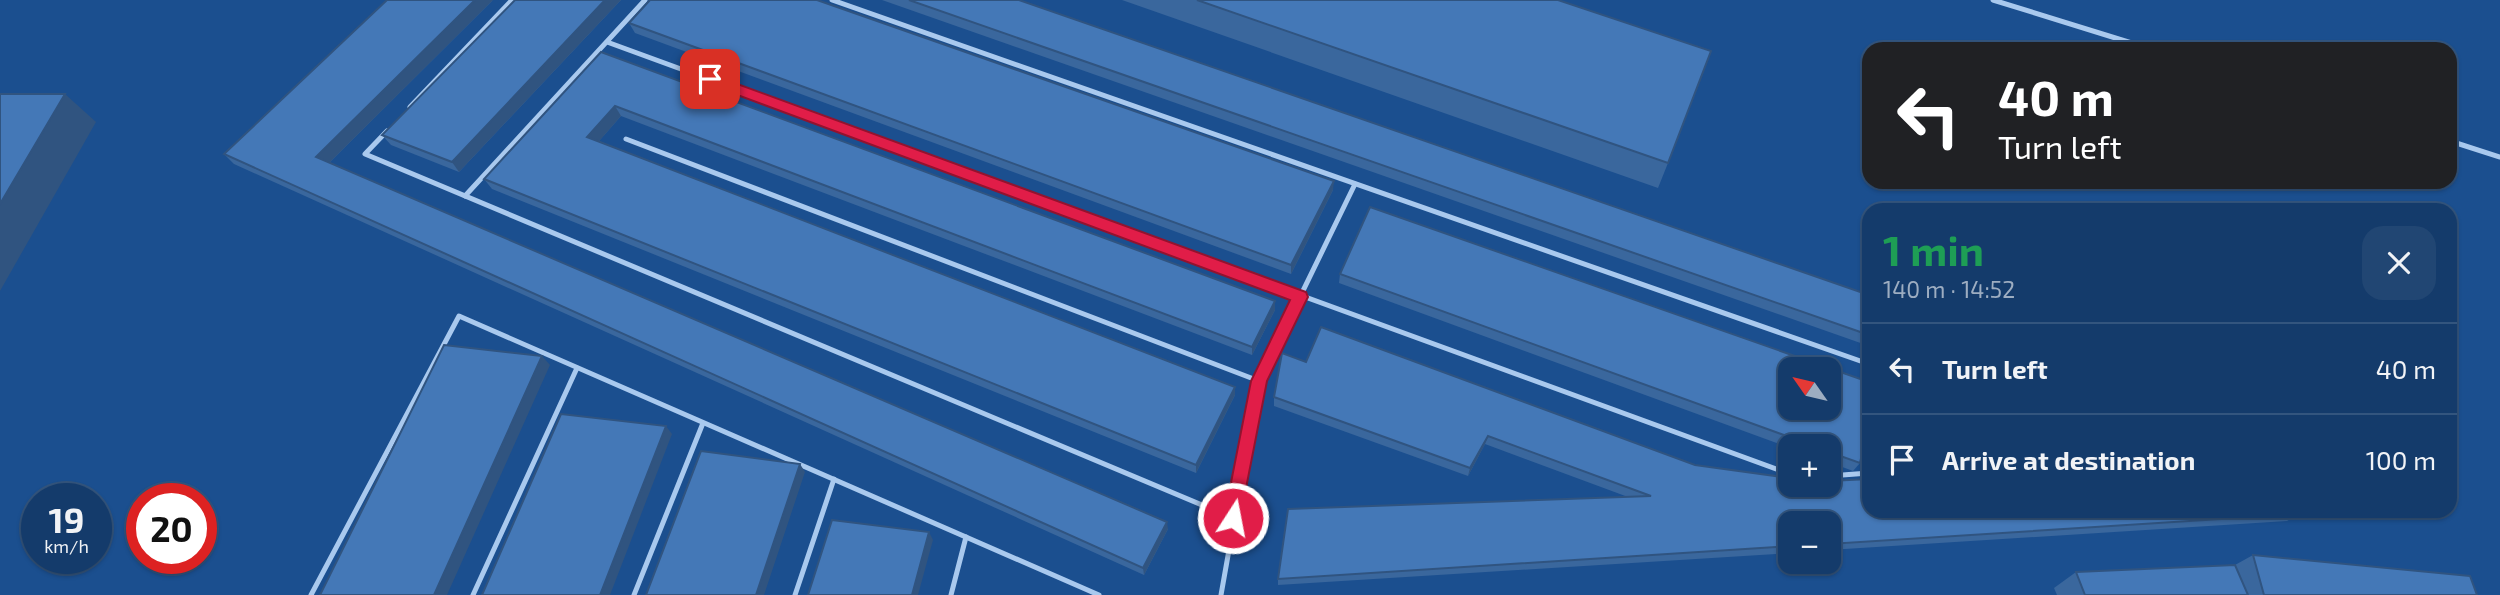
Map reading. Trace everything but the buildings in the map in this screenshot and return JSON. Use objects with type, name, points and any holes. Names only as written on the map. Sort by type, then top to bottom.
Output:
[{"type":"lane","points":[[402,116],[512,0]]},
{"type":"lane","points":[[465,197],[645,0]]},
{"type":"lane","points":[[832,0],[1862,362]]},
{"type":"lane","points":[[1993,0],[2128,42]]},
{"type":"lane","points":[[607,42],[1778,470]]},
{"type":"lane","points":[[393,125],[365,154],[1233,518]]},
{"type":"lane","points":[[626,139],[1259,381]]},
{"type":"lane","points":[[2457,143],[2500,157]]},
{"type":"lane","points":[[1222,595],[1233,518],[1259,381],[1355,184]]},
{"type":"lane","points":[[311,595],[459,316],[1099,595]]},
{"type":"lane","points":[[473,595],[577,368]]},
{"type":"lane","points":[[635,595],[704,423]]},
{"type":"lane","points":[[1841,475],[1862,474]]},
{"type":"lane","points":[[795,595],[834,479]]},
{"type":"lane","points":[[951,595],[966,537]]},
{"type":"route","points":[[710,79],[1300,297],[1259,381],[1233,518]]}]
